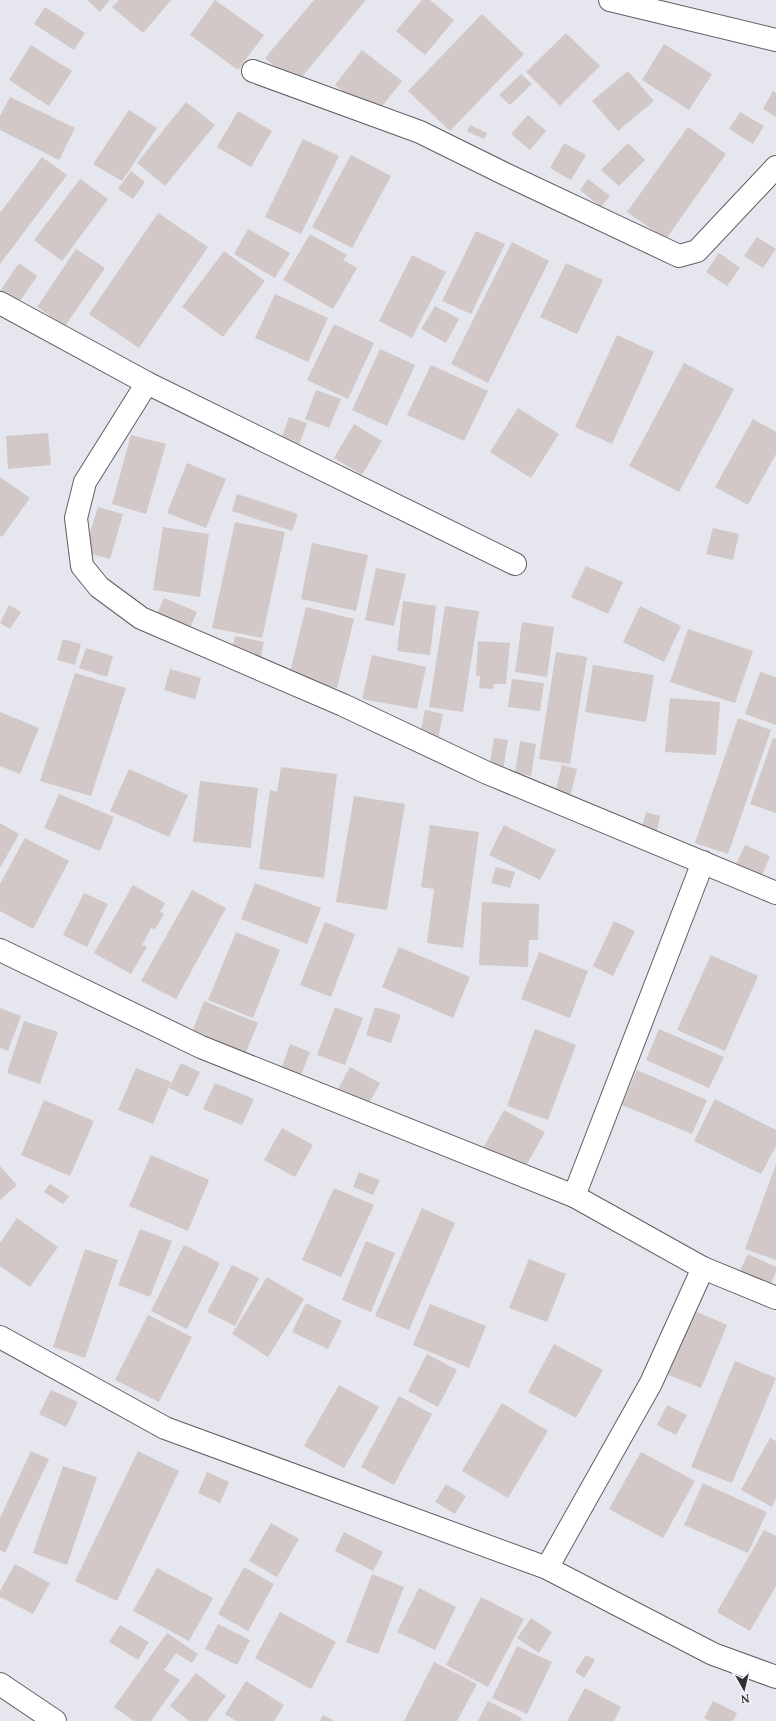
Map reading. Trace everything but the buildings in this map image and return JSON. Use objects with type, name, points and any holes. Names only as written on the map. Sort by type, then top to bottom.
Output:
[{"type":"street","points":[[610,0],[776,40]]},
{"type":"street","points":[[253,71],[420,132],[679,256],[697,251],[776,167]]},
{"type":"street","points":[[0,303],[147,383],[515,564]]},
{"type":"street","points":[[147,383],[85,482],[76,518],[82,566],[99,587],[141,618],[343,705],[485,772],[776,893]]},
{"type":"street","points":[[574,1196],[703,862]]},
{"type":"street","points":[[0,950],[201,1047],[574,1196],[703,1268],[776,1298]]},
{"type":"street","points":[[547,1568],[651,1383],[703,1268]]},
{"type":"street","points":[[0,1337],[165,1428],[547,1568],[713,1654],[776,1677]]},
{"type":"street","points":[[0,1684],[55,1721]]}]
